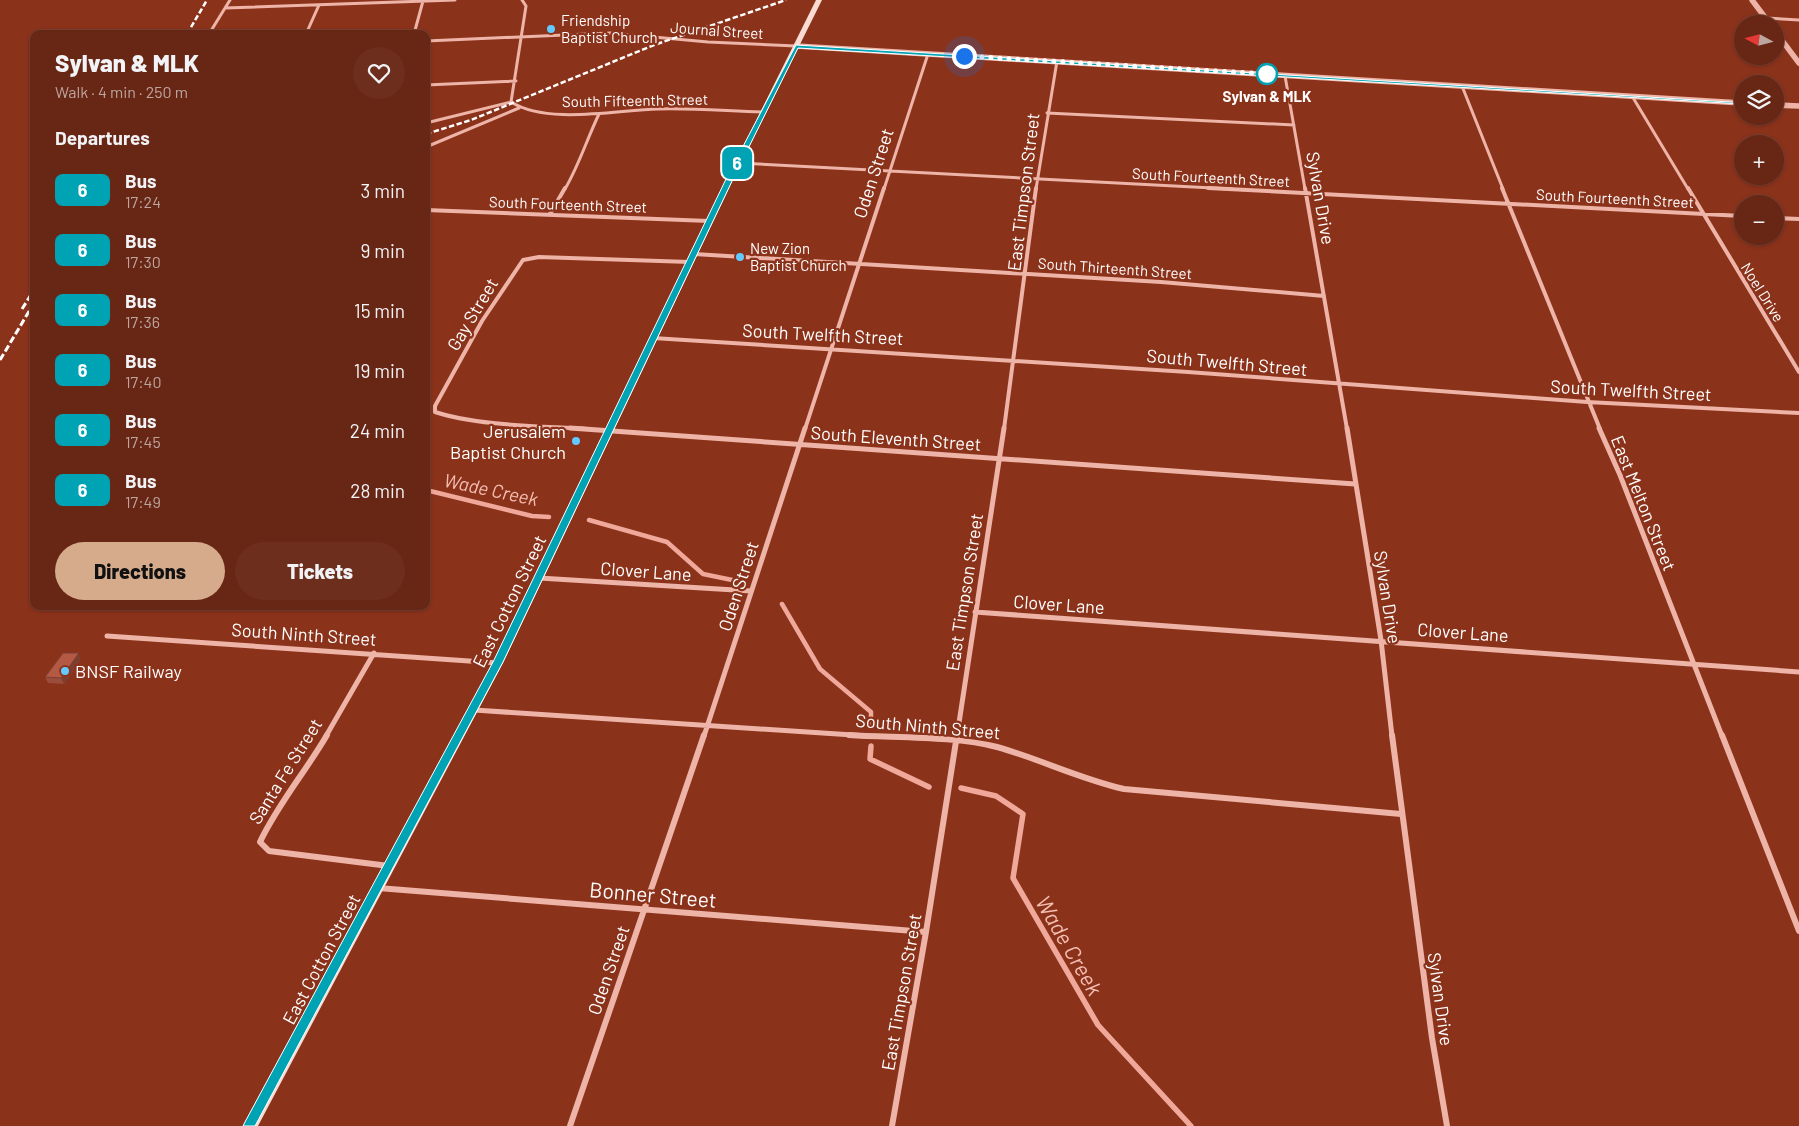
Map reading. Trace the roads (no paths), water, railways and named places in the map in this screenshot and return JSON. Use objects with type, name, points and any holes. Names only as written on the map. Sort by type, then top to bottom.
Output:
[{"type":"main road","name":"East Cotton Street","points":[[250,1126],[474,710],[611,430],[709,221],[819,0]]},
{"type":"street","points":[[211,30],[230,0]]},
{"type":"street","points":[[225,8],[455,0]]},
{"type":"street","points":[[430,122],[511,102],[516,80],[526,6],[522,0]]},
{"type":"street","points":[[1752,0],[1764,15]]},
{"type":"street","points":[[415,30],[423,1]]},
{"type":"street","points":[[308,30],[318,5]]},
{"type":"street","points":[[1784,19],[1799,20]]},
{"type":"street","name":"Journal Street","points":[[430,40],[616,33],[714,42],[796,46]]},
{"type":"street","points":[[1784,43],[1799,64]]},
{"type":"street","points":[[796,46],[1734,102]]},
{"type":"street","name":"Oden Street","points":[[570,1126],[708,724],[829,348],[928,54]]},
{"type":"street","name":"East Timpson Street","points":[[892,1126],[926,932],[974,612],[1000,459],[1026,274],[1036,179],[1057,61]]},
{"type":"street","name":"Sylvan Drive","points":[[1284,76],[1340,385],[1381,640],[1401,814],[1432,1038],[1447,1126]]},
{"type":"street","points":[[430,85],[516,80]]},
{"type":"street","name":"East Melton Street","points":[[1462,86],[1510,203],[1586,402],[1620,475],[1799,931]]},
{"type":"street","name":"Noel Drive","points":[[1632,96],[1799,372]]},
{"type":"street","name":"South Fifteenth Street","points":[[511,102],[519,108],[531,111],[599,114],[657,109],[762,112]]},
{"type":"street","points":[[1784,105],[1799,106]]},
{"type":"street","points":[[430,145],[519,108]]},
{"type":"street","points":[[1047,113],[1294,125]]},
{"type":"street","points":[[550,214],[576,170],[582,149],[599,114]]},
{"type":"street","name":"South Fourteenth Street","points":[[738,163],[1734,216]]},
{"type":"street","name":"South Fourteenth Street","points":[[430,210],[709,221]]},
{"type":"street","points":[[1784,218],[1799,219]]},
{"type":"street","name":"South Thirteenth Street","points":[[525,259],[539,257],[692,258],[857,265],[1177,283],[1324,296]]},
{"type":"street","name":"Gay Street","points":[[437,413],[435,406],[482,321],[519,264],[525,259]]},
{"type":"street","name":"South Twelfth Street","points":[[653,338],[1014,360],[1586,402],[1799,414]]},
{"type":"street","name":"South Eleventh Street","points":[[437,413],[512,424],[1355,484]]},
{"type":"street","name":"Clover Lane","points":[[539,578],[751,591]]},
{"type":"street","name":"Clover Lane","points":[[974,612],[1381,640],[1799,672]]},
{"type":"street","name":"South Ninth Street","points":[[107,636],[498,662]]},
{"type":"street","name":"Santa Fe Street","points":[[374,653],[300,780],[264,831],[260,842],[269,851],[389,866]]},
{"type":"street","name":"South Ninth Street","points":[[474,710],[954,741],[1005,748],[1085,779],[1124,789],[1401,814]]},
{"type":"street","name":"Bonner Street","points":[[377,888],[926,932]]},
{"type":"waterway","name":"Wade Creek","points":[[430,491],[532,516],[549,517]]},
{"type":"waterway","name":"Wade Creek","points":[[589,520],[667,542],[703,574],[737,581]]},
{"type":"waterway","name":"Wade Creek","points":[[782,604],[820,669],[871,712],[871,724]]},
{"type":"waterway","name":"Wade Creek","points":[[871,746],[870,759],[929,787]]},
{"type":"waterway","name":"Wade Creek","points":[[961,788],[996,796],[1023,814],[1013,878],[1098,1025],[1191,1126]]},
{"type":"railway","points":[[189,30],[207,0]]},
{"type":"railway","points":[[430,133],[471,120],[654,45],[786,0]]},
{"type":"railway","points":[[22,309],[30,296]]},
{"type":"railway","points":[[0,360],[30,310]]},
{"type":"place","name":"Friendship Baptist Church","points":[[551,29]]},
{"type":"place","name":"Sylvan & MLK","points":[[1267,74]]},
{"type":"place","name":"New Zion Baptist Church","points":[[740,257]]},
{"type":"place","name":"Jerusalem Baptist Church","points":[[576,441]]},
{"type":"place","name":"BNSF Railway","points":[[65,671]]}]
